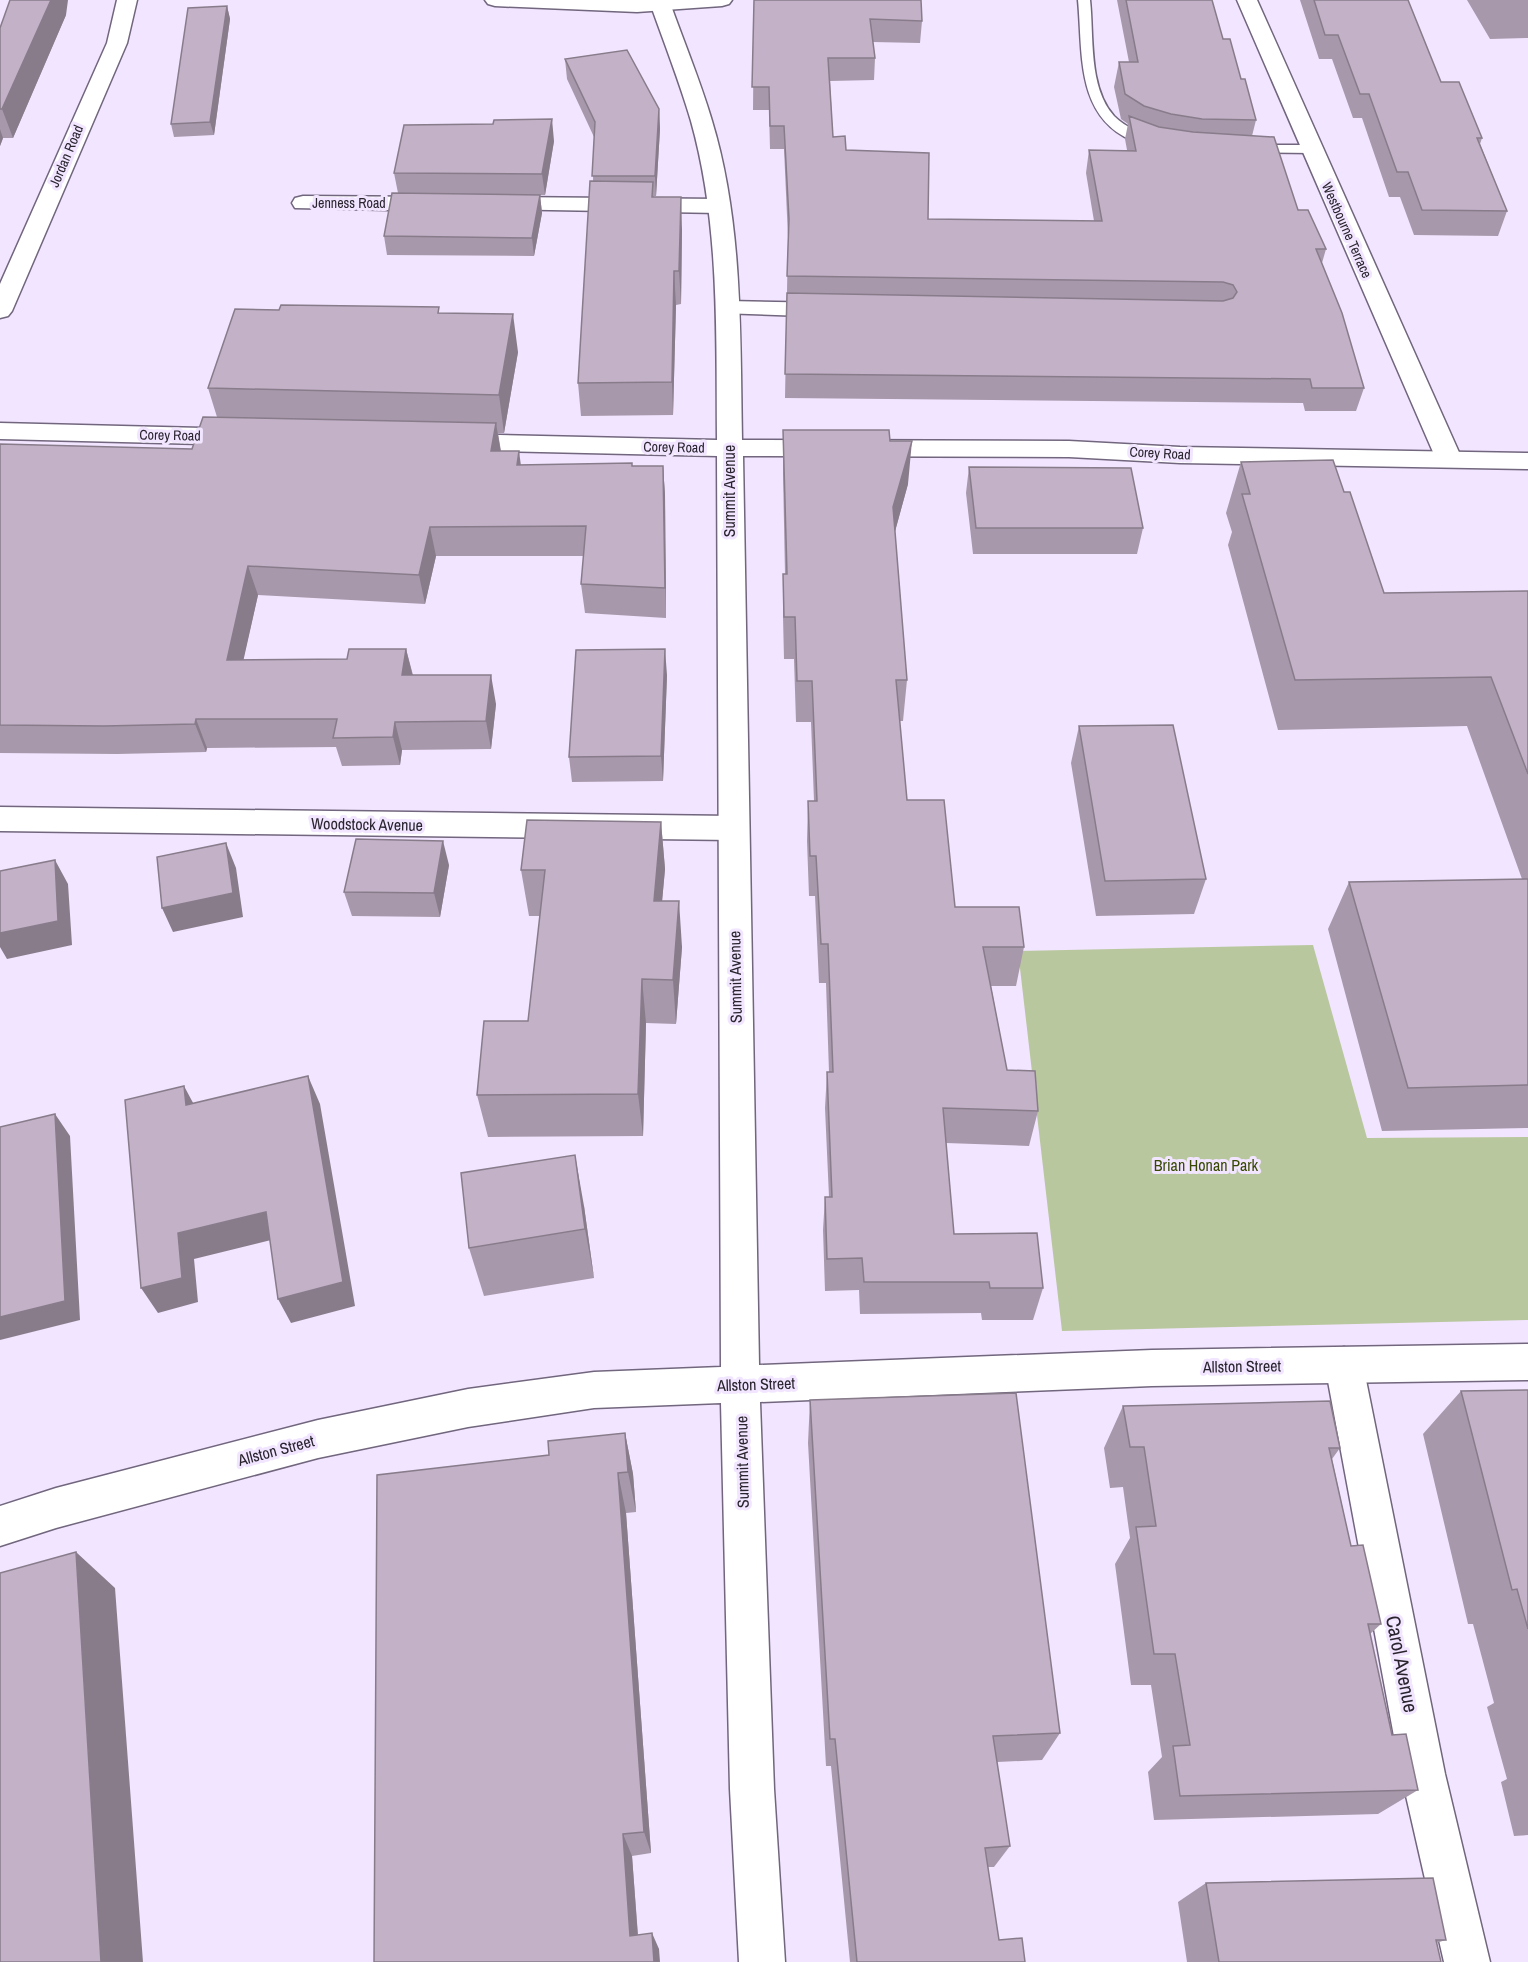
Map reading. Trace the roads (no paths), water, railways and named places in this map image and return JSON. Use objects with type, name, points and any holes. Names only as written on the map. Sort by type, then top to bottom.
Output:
[{"type":"street","name":"Jordan Road","points":[[0,311],[117,43],[127,0]]},
{"type":"street","points":[[495,0],[577,7],[722,0]]},
{"type":"street","name":"Westbourne Terrace","points":[[1247,0],[1449,459]]},
{"type":"street","name":"Summit Avenue","points":[[660,3],[702,122],[720,206],[728,308],[741,1385],[751,1767],[762,1962]]},
{"type":"street","name":"Jenness Road","points":[[303,203],[454,204]]},
{"type":"street","points":[[478,204],[720,206]]},
{"type":"street","points":[[728,308],[856,311]]},
{"type":"street","name":"Corey Road","points":[[0,431],[262,437]]},
{"type":"street","name":"Corey Road","points":[[428,441],[728,447],[1069,448],[1180,455],[1528,461]]},
{"type":"street","name":"Woodstock Avenue","points":[[0,819],[733,828]]},
{"type":"street","name":"Allston Street","points":[[0,1526],[56,1508],[318,1439],[468,1408],[594,1390],[1152,1368],[1528,1362]]},
{"type":"street","name":"Carol Avenue","points":[[1344,1365],[1423,1774],[1467,1962]]},
{"type":"lane","points":[[1084,0],[1089,67],[1101,111],[1110,122],[1125,132],[1169,147]]},
{"type":"lane","points":[[1229,149],[1312,149]]},
{"type":"park label","name":"Brian Honan Park","points":[[1206,1165]]}]
